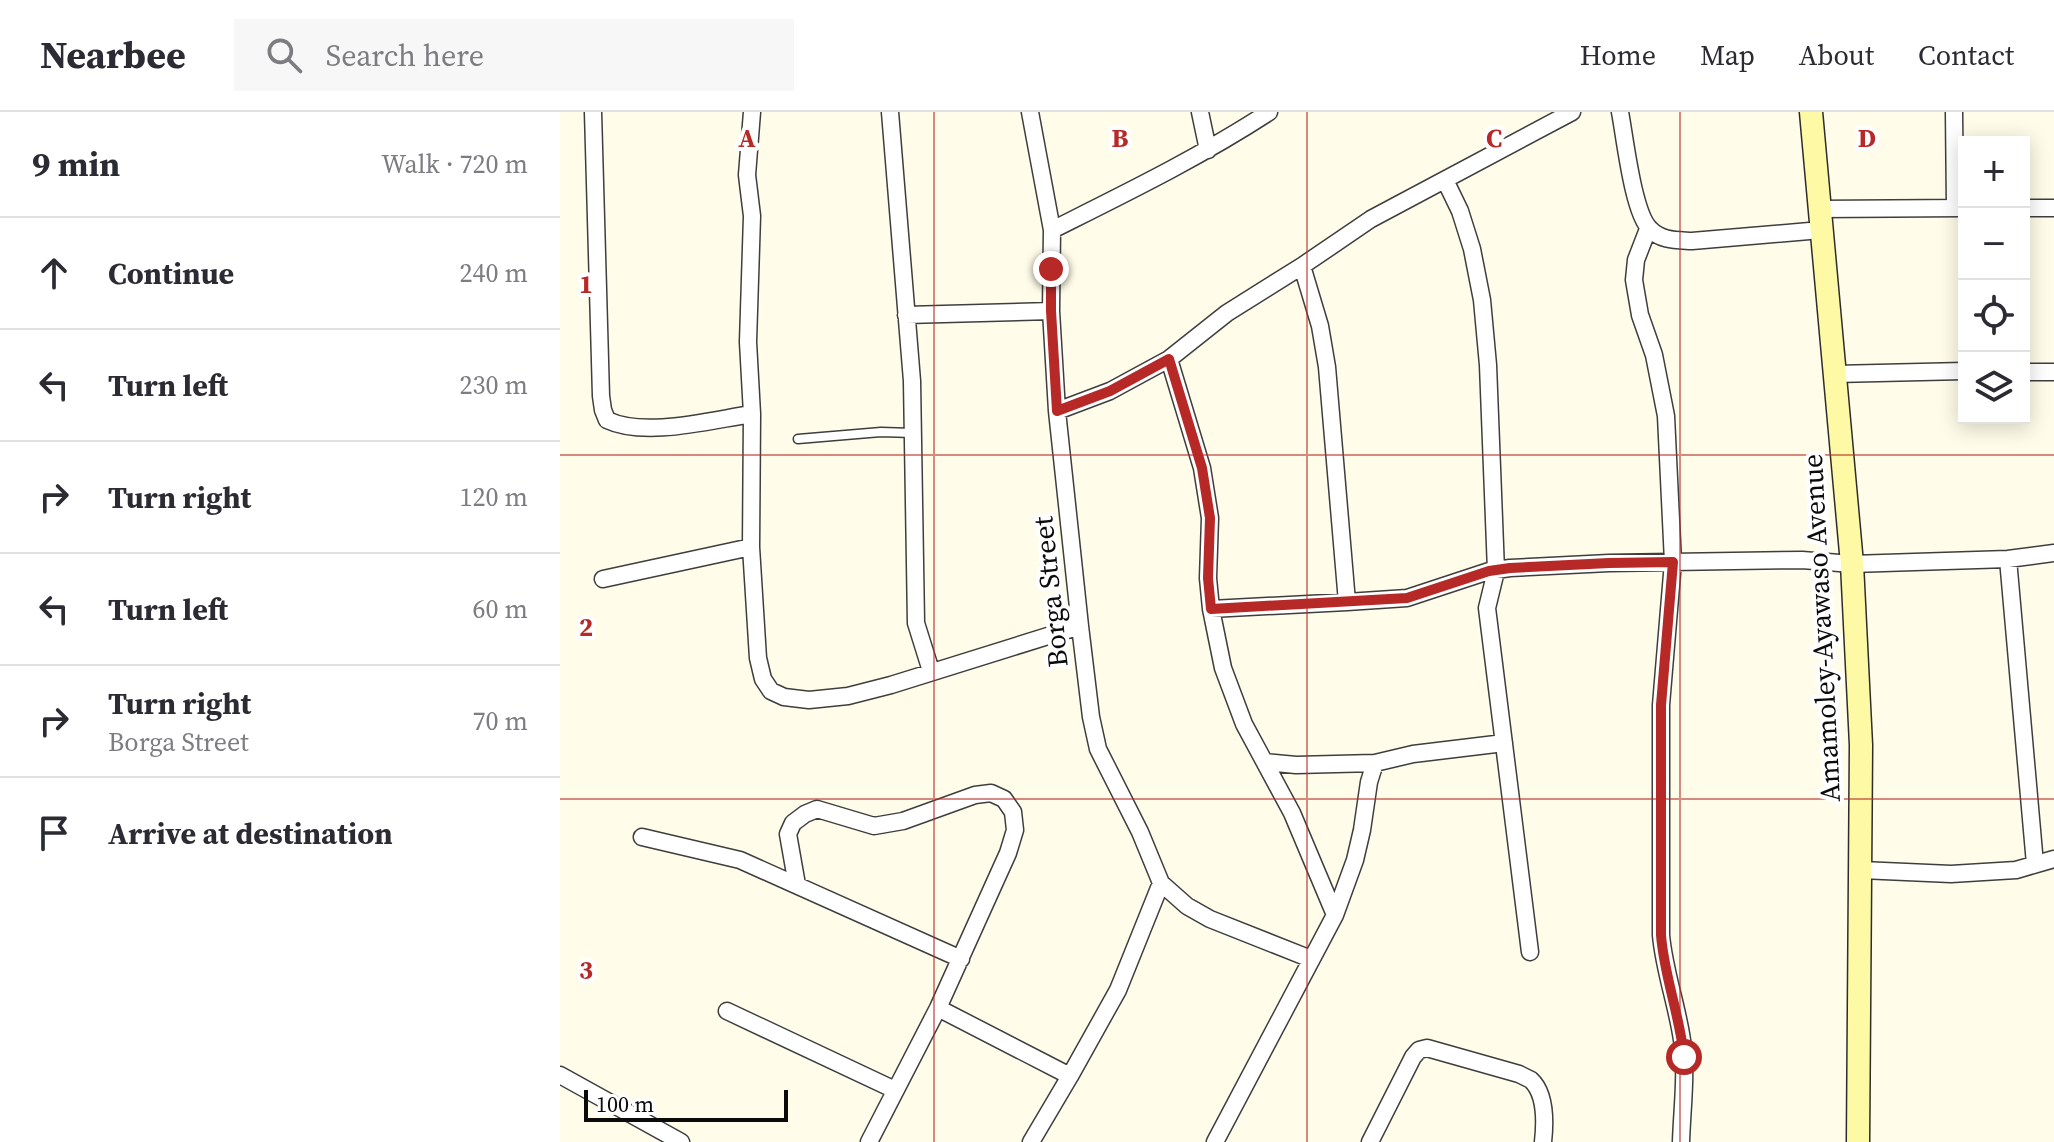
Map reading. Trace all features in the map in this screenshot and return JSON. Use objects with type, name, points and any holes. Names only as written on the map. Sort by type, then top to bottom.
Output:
[{"type":"street","points":[[593,112],[601,396],[607,420],[617,425],[643,429],[752,414]]},
{"type":"street","points":[[752,112],[747,175],[752,216],[748,342],[752,414],[751,547],[758,658],[763,679],[771,691],[784,697],[809,700],[848,696],[1080,626]]},
{"type":"street","points":[[890,112],[912,381],[916,623],[931,671]]},
{"type":"street","name":"Borga Street","points":[[1030,112],[1052,230],[1051,311],[1057,411],[1091,717],[1098,749],[1140,832],[1161,883],[1187,906],[1210,919],[1311,959]]},
{"type":"street","points":[[1200,112],[1208,150]]},
{"type":"street","points":[[1052,230],[1208,150],[1269,112]]},
{"type":"street","points":[[1057,411],[1110,391],[1169,359],[1227,313],[1371,219],[1572,112]]},
{"type":"street","points":[[1620,112],[1639,212],[1648,229],[1662,237],[1692,241],[1820,219],[1958,208]]},
{"type":"street","name":"Amamoley-Ayawaso Avenue","points":[[1811,112],[1852,564],[1861,745],[1858,1142]]},
{"type":"street","points":[[1954,112],[1958,176]]},
{"type":"street","points":[[1445,180],[1460,211],[1472,249],[1482,300],[1488,365],[1496,571],[1487,608],[1530,952]]},
{"type":"street","points":[[2030,208],[2054,208]]},
{"type":"street","points":[[1648,229],[1636,260],[1634,280],[1666,416],[1673,562],[1661,705],[1661,935],[1684,1057],[1681,1142]]},
{"type":"street","points":[[1302,266],[1320,326],[1327,367],[1347,602]]},
{"type":"street","points":[[906,315],[1051,311]]},
{"type":"street","points":[[1169,359],[1202,468],[1210,518],[1208,578],[1211,609],[1223,668],[1244,724],[1292,813],[1335,915]]},
{"type":"street","points":[[1835,374],[1958,371]]},
{"type":"street","points":[[2030,372],[2054,372]]},
{"type":"street","points":[[603,579],[751,547]]},
{"type":"street","points":[[1211,609],[1407,598],[1496,571],[1609,563],[1802,560],[1852,564],[2008,559],[2054,553]]},
{"type":"street","points":[[2008,559],[2035,864]]},
{"type":"street","points":[[1265,762],[1296,765],[1375,763],[1413,754],[1504,743]]},
{"type":"street","points":[[1215,1142],[1335,915],[1355,860],[1375,763]]},
{"type":"street","points":[[797,885],[788,834],[793,823],[817,809],[874,826],[903,821],[975,795],[991,793],[1004,799],[1013,812],[1015,830],[1008,853],[938,1008],[869,1142]]},
{"type":"street","points":[[642,837],[740,860],[961,959]]},
{"type":"street","points":[[1861,870],[1951,874],[2016,870],[2054,859]]},
{"type":"street","points":[[1031,1142],[1118,990],[1161,883]]},
{"type":"street","points":[[938,1008],[1070,1076]]},
{"type":"street","points":[[727,1011],[895,1090]]},
{"type":"street","points":[[1370,1142],[1413,1057],[1419,1050],[1427,1048],[1519,1074],[1533,1081],[1542,1100],[1545,1124],[1543,1142]]},
{"type":"street","points":[[560,1075],[681,1142]]},
{"type":"lane","points":[[798,439],[881,432],[913,433]]},
{"type":"route","points":[[1051,269],[1057,411],[1110,391],[1169,359],[1202,468],[1210,518],[1208,578],[1211,609],[1407,598],[1489,571],[1510,568],[1673,562],[1661,705],[1661,935],[1684,1057]]}]
